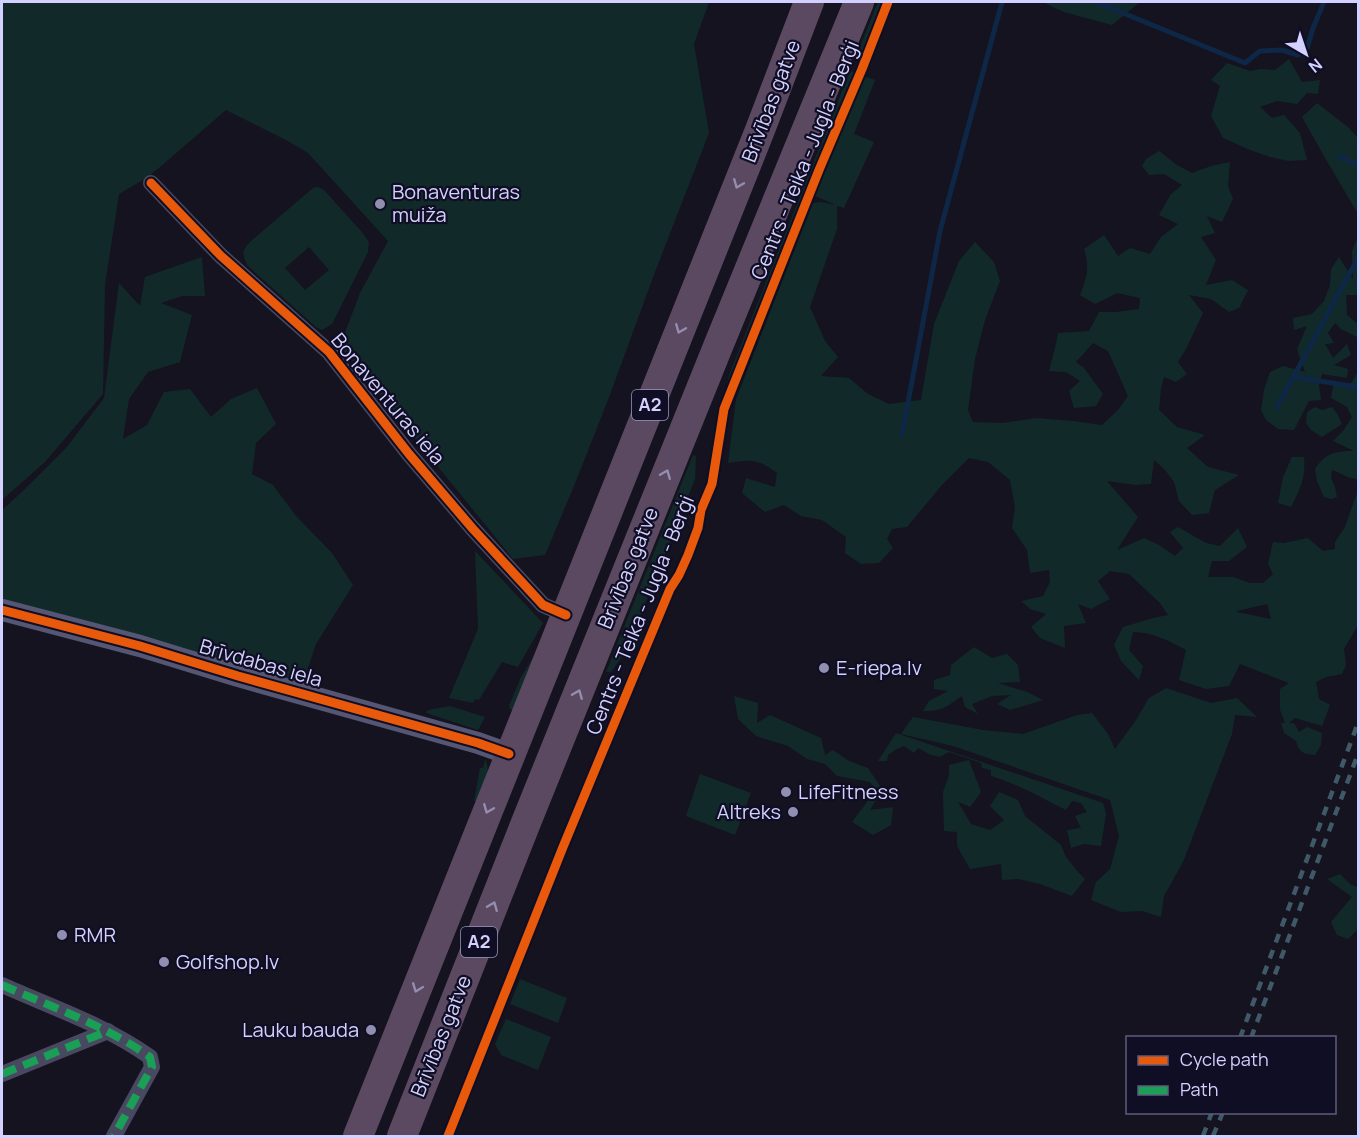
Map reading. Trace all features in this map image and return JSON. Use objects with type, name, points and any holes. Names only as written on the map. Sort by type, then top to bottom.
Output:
[{"type":"highway","name":"Brīvības gatve","points":[[358,1137],[809,2]]},
{"type":"highway","name":"Brīvības gatve","points":[[402,1137],[529,814],[859,2]]},
{"type":"street","name":"Bonaventuras iela","points":[[151,183],[221,256],[329,352],[409,454],[473,529],[543,605],[566,615]]},
{"type":"street","name":"Brīvdabas iela","points":[[2,610],[140,646],[238,676],[478,743],[509,754]]},
{"type":"street","points":[[2,985],[108,1031],[150,1057],[152,1067],[114,1137]]},
{"type":"street","points":[[2,1074],[108,1031]]},
{"type":"green space","points":[[2,2],[709,2],[694,44],[709,133],[608,400],[545,555],[513,559],[340,346],[360,293],[388,241],[308,153],[226,110],[146,178],[119,194],[105,285],[103,394],[45,462],[2,500]]},
{"type":"green space","points":[[878,2],[882,2],[859,60],[855,59]]},
{"type":"green space","points":[[1042,2],[1140,2],[1112,25],[1064,12]]},
{"type":"green space","points":[[1289,59],[1302,82],[1320,80],[1318,94],[1307,93],[1297,104],[1277,101],[1260,107],[1272,118],[1284,115],[1300,133],[1307,160],[1289,161],[1270,157],[1223,138],[1211,116],[1220,86],[1211,80],[1227,63],[1250,71],[1275,70]]},
{"type":"green space","points":[[850,71],[854,72],[724,400],[729,375]]},
{"type":"green space","points":[[864,76],[875,80],[854,134],[874,142],[844,208],[837,206],[837,229],[810,307],[825,341],[838,357],[821,376],[849,378],[868,394],[889,404],[921,400],[934,324],[959,261],[975,242],[994,262],[1000,281],[985,320],[975,359],[968,410],[973,422],[1002,423],[1036,418],[1102,425],[1118,410],[1128,396],[1108,351],[1093,343],[1076,362],[1084,368],[1103,394],[1096,406],[1074,408],[1069,391],[1080,381],[1066,372],[1049,371],[1058,333],[1089,331],[1099,312],[1139,309],[1140,298],[1117,293],[1095,304],[1080,295],[1087,272],[1084,249],[1104,235],[1118,256],[1130,248],[1150,254],[1161,237],[1178,224],[1159,215],[1171,194],[1182,185],[1164,174],[1149,175],[1142,166],[1146,159],[1159,151],[1192,173],[1230,162],[1228,186],[1233,199],[1222,222],[1207,216],[1215,233],[1201,237],[1216,260],[1206,285],[1232,280],[1248,290],[1239,308],[1229,312],[1211,299],[1189,295],[1203,313],[1178,362],[1187,374],[1176,382],[1164,377],[1159,410],[1177,427],[1205,435],[1187,448],[1208,467],[1239,475],[1215,490],[1209,513],[1192,515],[1179,501],[1174,482],[1154,460],[1151,484],[1136,485],[1107,481],[1138,517],[1117,550],[1144,538],[1175,556],[1183,548],[1170,532],[1178,527],[1206,543],[1220,546],[1238,528],[1247,547],[1229,561],[1212,561],[1208,577],[1233,577],[1250,583],[1263,583],[1273,574],[1268,564],[1273,542],[1284,543],[1308,538],[1323,551],[1335,549],[1335,542],[1345,527],[1358,490],[1358,625],[1344,649],[1346,665],[1342,674],[1326,677],[1316,682],[1319,699],[1330,705],[1322,726],[1295,718],[1289,723],[1294,723],[1299,732],[1307,727],[1322,733],[1321,745],[1315,755],[1302,752],[1296,741],[1284,733],[1281,723],[1285,723],[1280,710],[1280,689],[1289,683],[1240,664],[1229,686],[1206,689],[1179,680],[1186,650],[1154,635],[1133,632],[1129,650],[1143,666],[1139,680],[1121,661],[1114,645],[1123,627],[1168,615],[1160,603],[1129,574],[1110,571],[1098,581],[1110,599],[1091,609],[1078,604],[1086,623],[1064,626],[1065,648],[1040,638],[1031,627],[1046,614],[1030,609],[1021,601],[1043,596],[1050,582],[1049,570],[1030,573],[1027,550],[1012,528],[1015,507],[1010,480],[988,462],[969,458],[942,485],[907,527],[892,529],[887,539],[893,548],[879,563],[861,564],[845,553],[846,537],[822,520],[801,516],[784,505],[765,512],[742,493],[746,478],[775,487],[777,473],[765,465],[748,461],[728,463],[736,399],[813,203],[836,205],[815,196]],"holes":[[[1267,604],[1271,619],[1237,612],[1237,611]]]},
{"type":"green space","points":[[1317,103],[1358,138],[1358,214],[1302,117]]},
{"type":"green space","points":[[318,187],[324,190],[369,242],[368,252],[332,324],[322,330],[248,266],[244,253],[245,247],[251,241],[313,188]],"holes":[[[309,247],[329,270],[305,290],[285,268]]]},
{"type":"green space","points":[[1358,237],[1358,295],[1346,295],[1347,315],[1358,324],[1358,335],[1357,337],[1341,329],[1335,323],[1328,333],[1334,343],[1325,344],[1333,358],[1347,344],[1351,355],[1334,365],[1348,369],[1347,378],[1322,374],[1319,385],[1321,400],[1309,401],[1294,430],[1278,429],[1266,420],[1261,410],[1270,372],[1283,366],[1305,372],[1297,349],[1307,326],[1294,330],[1293,318],[1312,314],[1324,301],[1330,285],[1331,269],[1339,257],[1353,279],[1352,251]]},
{"type":"green space","points":[[202,257],[205,296],[182,296],[161,303],[192,315],[180,362],[148,372],[129,399],[123,439],[147,425],[164,392],[190,389],[211,417],[231,399],[257,388],[276,424],[256,443],[252,474],[273,485],[296,516],[332,553],[353,585],[316,644],[307,671],[293,684],[2,604],[2,510],[66,448],[104,398],[119,283],[140,306],[145,277]]},
{"type":"green space","points":[[1358,372],[1358,479],[1332,470],[1331,478],[1337,497],[1331,499],[1324,497],[1315,469],[1327,456],[1354,451],[1333,441],[1352,417],[1347,407],[1331,398],[1334,382],[1350,385]]},
{"type":"green space","points":[[1315,407],[1322,410],[1332,407],[1342,424],[1322,437],[1311,430],[1306,423],[1307,412]]},
{"type":"green space","points":[[693,455],[696,456],[695,479],[626,651],[611,672],[606,672]]},
{"type":"green space","points":[[1292,457],[1304,457],[1304,471],[1302,483],[1291,507],[1278,503],[1283,477]]},
{"type":"green space","points":[[475,551],[543,623],[518,667],[502,662],[479,700],[475,699],[473,703],[449,698],[478,629]]},
{"type":"green space","points":[[974,647],[992,658],[1007,654],[1018,665],[1020,682],[998,683],[1027,692],[1043,700],[1010,710],[997,704],[1011,695],[992,696],[972,704],[978,714],[965,707],[962,696],[944,708],[923,711],[929,701],[948,691],[934,689],[934,680],[950,675],[951,665]]},
{"type":"green space","points":[[534,656],[515,711],[509,706],[521,677]]},
{"type":"green space","points":[[1166,688],[1211,703],[1237,698],[1257,717],[1235,715],[1232,734],[1183,862],[1164,896],[1161,917],[1142,911],[1121,912],[1091,900],[1096,882],[1110,869],[1119,836],[1110,800],[953,746],[901,734],[913,717],[983,730],[1023,734],[1077,715],[1092,713],[1108,734],[1115,749],[1149,698]]},
{"type":"green space","points":[[734,696],[758,703],[757,723],[770,715],[821,738],[825,755],[833,750],[849,761],[868,768],[882,789],[870,810],[893,807],[891,825],[873,835],[852,822],[876,790],[870,782],[837,776],[825,764],[807,759],[788,746],[756,736],[738,719]]},
{"type":"green space","points":[[450,706],[485,717],[478,730],[426,713],[428,710]]},
{"type":"green space","points":[[896,733],[1103,803],[1106,814],[1101,846],[1084,844],[1071,848],[1067,830],[1081,828],[1075,816],[1087,812],[1081,803],[1072,801],[1066,810],[1020,787],[991,776],[991,770],[982,768],[981,763],[949,752],[940,757],[918,748],[914,753],[904,746],[888,755],[887,761],[878,761]]},
{"type":"green space","points":[[485,759],[487,775],[484,786],[474,801],[480,768],[483,768]]},
{"type":"green space","points":[[969,760],[981,792],[970,807],[958,802],[971,824],[990,830],[1004,820],[990,806],[999,792],[1018,800],[1025,816],[1061,845],[1066,857],[1085,879],[1072,896],[1040,884],[1018,879],[1002,880],[1001,864],[970,869],[957,846],[957,832],[944,831],[943,792],[949,775],[949,765]]},
{"type":"green space","points":[[700,774],[751,793],[735,835],[686,816]]},
{"type":"green space","points":[[1340,874],[1351,885],[1358,887],[1358,929],[1348,939],[1337,935],[1331,922],[1352,897],[1327,879]]},
{"type":"green space","points":[[520,979],[567,998],[558,1023],[510,1004]]},
{"type":"green space","points":[[506,1019],[551,1037],[538,1070],[501,1055],[495,1044]]},
{"type":"waterway","points":[[902,435],[940,231],[1002,2]]},
{"type":"waterway","points":[[1096,2],[1245,63],[1260,51],[1282,50],[1298,55],[1306,52],[1324,2]]},
{"type":"waterway","points":[[1339,156],[1358,165]]},
{"type":"waterway","points":[[1277,407],[1358,258]]},
{"type":"waterway","points":[[1294,377],[1358,387]]},
{"type":"railway","points":[[1241,1036],[1358,723]]},
{"type":"railway","points":[[1252,1036],[1358,754]]},
{"type":"railway","points":[[1203,1136],[1211,1114]]},
{"type":"railway","points":[[1213,1136],[1222,1114]]},
{"type":"marked path","points":[[2,985],[78,1017],[115,1035],[150,1057],[152,1067],[114,1136]]},
{"type":"marked path","points":[[2,1074],[108,1031]]},
{"type":"cycle path","name":"Centrs - Teika - Jugla - Berģi","points":[[448,1136],[563,847],[670,589],[688,555],[698,528],[701,510],[712,484],[724,409],[888,2]]},
{"type":"cycle path","points":[[151,183],[221,256],[329,352],[409,454],[473,529],[543,605],[566,615]]},
{"type":"cycle path","points":[[2,610],[140,646],[238,676],[478,743],[509,754]]},
{"type":"place","name":"Bonaventuras muiža","points":[[380,204]]},
{"type":"place","name":"E-riepa.lv","points":[[824,668]]},
{"type":"place","name":"LifeFitness","points":[[786,792]]},
{"type":"place","name":"Altreks","points":[[793,812]]},
{"type":"place","name":"RMR","points":[[62,935]]},
{"type":"place","name":"Golfshop.lv","points":[[164,962]]},
{"type":"place","name":"Lauku bauda","points":[[371,1030]]}]
